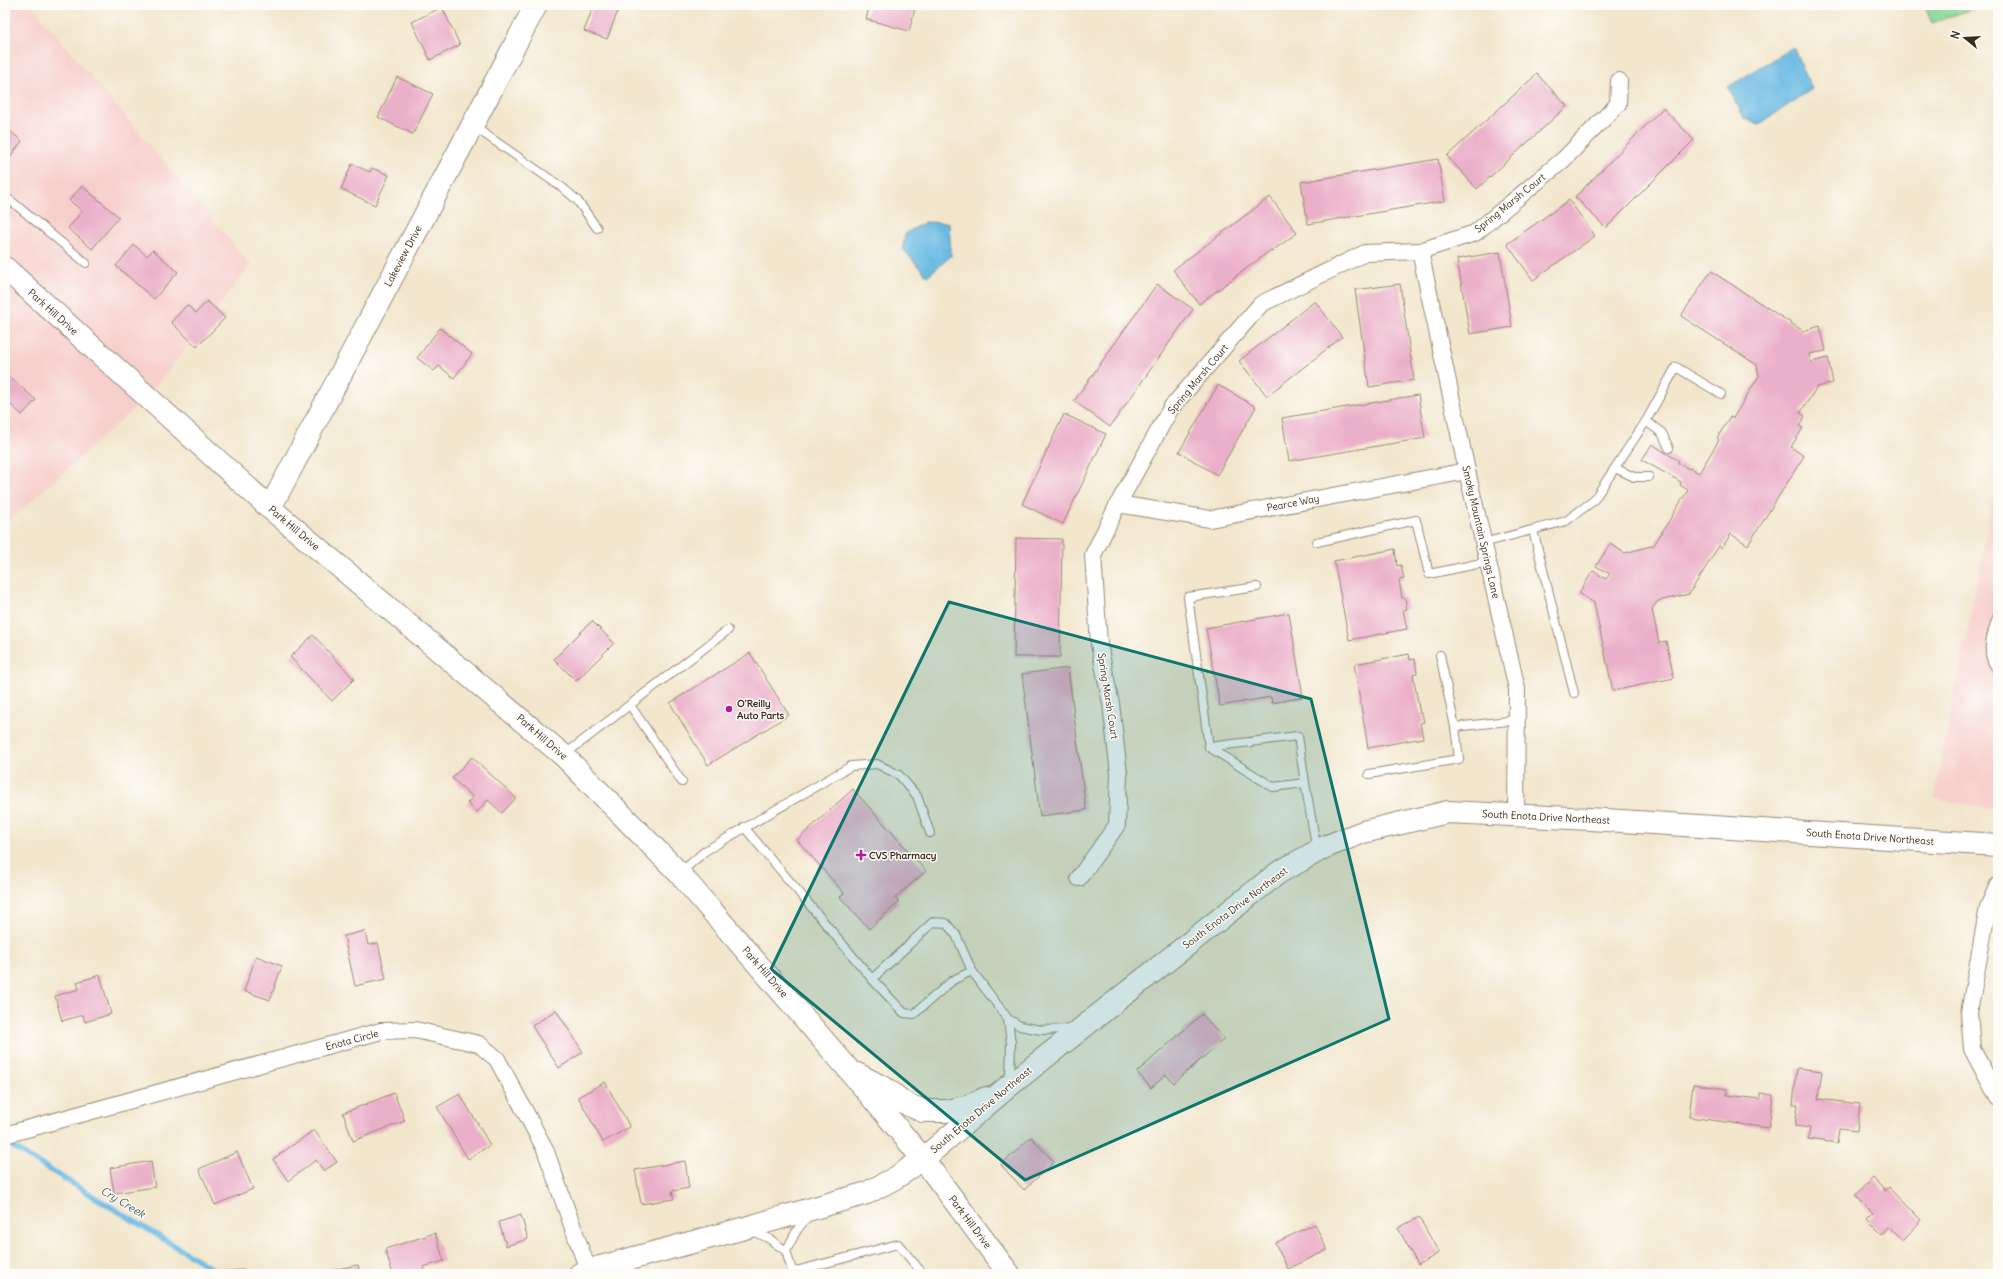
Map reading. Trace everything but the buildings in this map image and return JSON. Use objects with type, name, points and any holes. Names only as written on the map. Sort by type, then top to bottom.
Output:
[{"type":"main road","name":"Lakeview Drive","points":[[270,508],[536,5]]},
{"type":"main road","name":"Park Hill Drive","points":[[5,268],[270,508],[564,756],[679,873],[850,1071],[923,1159],[1000,1265]]},
{"type":"main road","name":"South Enota Drive Northeast","points":[[593,1271],[867,1193],[897,1177],[923,1159],[1010,1085],[1278,874],[1317,851],[1363,832],[1448,812],[1998,845]]},
{"type":"main road","points":[[850,1071],[888,1090],[904,1103],[923,1111],[946,1111],[966,1108],[1010,1085]]},
{"type":"street","name":"Spring Marsh Court","points":[[1079,878],[1117,826],[1119,774],[1111,704],[1099,644],[1093,555],[1118,504],[1171,408],[1261,304],[1365,253],[1420,251],[1475,233],[1563,160],[1618,104],[1619,80]]},
{"type":"street","name":"Smoky Mountain Springs Lane","points":[[1420,251],[1466,470],[1517,689],[1516,815]]},
{"type":"street","name":"Pearce Way","points":[[1118,504],[1210,518],[1466,470]]},
{"type":"street","points":[[1998,885],[1988,907],[1969,1013],[1972,1049],[1998,1098]]},
{"type":"street","name":"Enota Circle","points":[[5,1135],[381,1031],[415,1030],[479,1044],[497,1059],[545,1149],[593,1271]]},
{"type":"lane","points":[[472,125],[563,188],[577,200],[598,228]]},
{"type":"lane","points":[[5,200],[10,200],[86,262]]},
{"type":"lane","points":[[1483,543],[1566,521],[1593,501],[1646,421],[1676,367],[1721,394]]},
{"type":"lane","points":[[1646,421],[1662,433],[1669,448]]},
{"type":"lane","points":[[1614,468],[1634,477],[1649,476]]},
{"type":"lane","points":[[1317,542],[1416,520],[1429,574],[1488,562]]},
{"type":"lane","points":[[1533,530],[1574,693]]},
{"type":"lane","points":[[1209,747],[1188,597],[1256,587]]},
{"type":"lane","points":[[1998,615],[1989,642],[1994,666],[1998,670]]},
{"type":"lane","points":[[564,756],[728,630]]},
{"type":"lane","points":[[1369,774],[1459,759],[1455,727],[1440,655]]},
{"type":"lane","points":[[630,705],[682,782]]},
{"type":"lane","points":[[1455,727],[1517,720]]},
{"type":"lane","points":[[1209,747],[1298,736],[1317,851]]},
{"type":"lane","points":[[1209,747],[1273,787],[1305,783]]},
{"type":"lane","points":[[679,873],[705,851],[851,766],[877,764],[899,775],[917,796],[930,833]]},
{"type":"lane","points":[[744,827],[872,979],[904,1012],[914,1014],[953,980],[972,971]]},
{"type":"lane","points":[[872,979],[933,922],[946,923],[956,935],[972,971],[1008,1019],[1020,1026],[1041,1030],[1080,1029]]},
{"type":"lane","points":[[1008,1019],[1011,1043],[1010,1085]]},
{"type":"lane","points":[[786,1251],[797,1230],[815,1208]]},
{"type":"lane","points":[[745,1228],[768,1238],[786,1251],[792,1273],[898,1244],[923,1274]]},
{"type":"highlighted area","points":[[949,602],[1311,699],[1389,1019],[1025,1180],[771,969]]},
{"type":"shaded area","points":[[5,5],[31,5],[251,265],[148,396],[5,525]]},
{"type":"shaded area","points":[[1998,473],[1998,810],[1934,799]]},
{"type":"green space","points":[[1924,5],[1982,5],[1932,23]]},
{"type":"water","points":[[1793,47],[1812,89],[1758,125],[1744,118],[1728,87]]},
{"type":"water","points":[[925,222],[949,223],[951,256],[927,276],[903,249],[905,234]]},
{"type":"waterway","name":"Cry Creek","points":[[14,1148],[221,1274]]},
{"type":"place","name":"O'Reilly Auto Parts","points":[[729,709]]},
{"type":"place","name":"CVS Pharmacy","points":[[861,855]]}]
